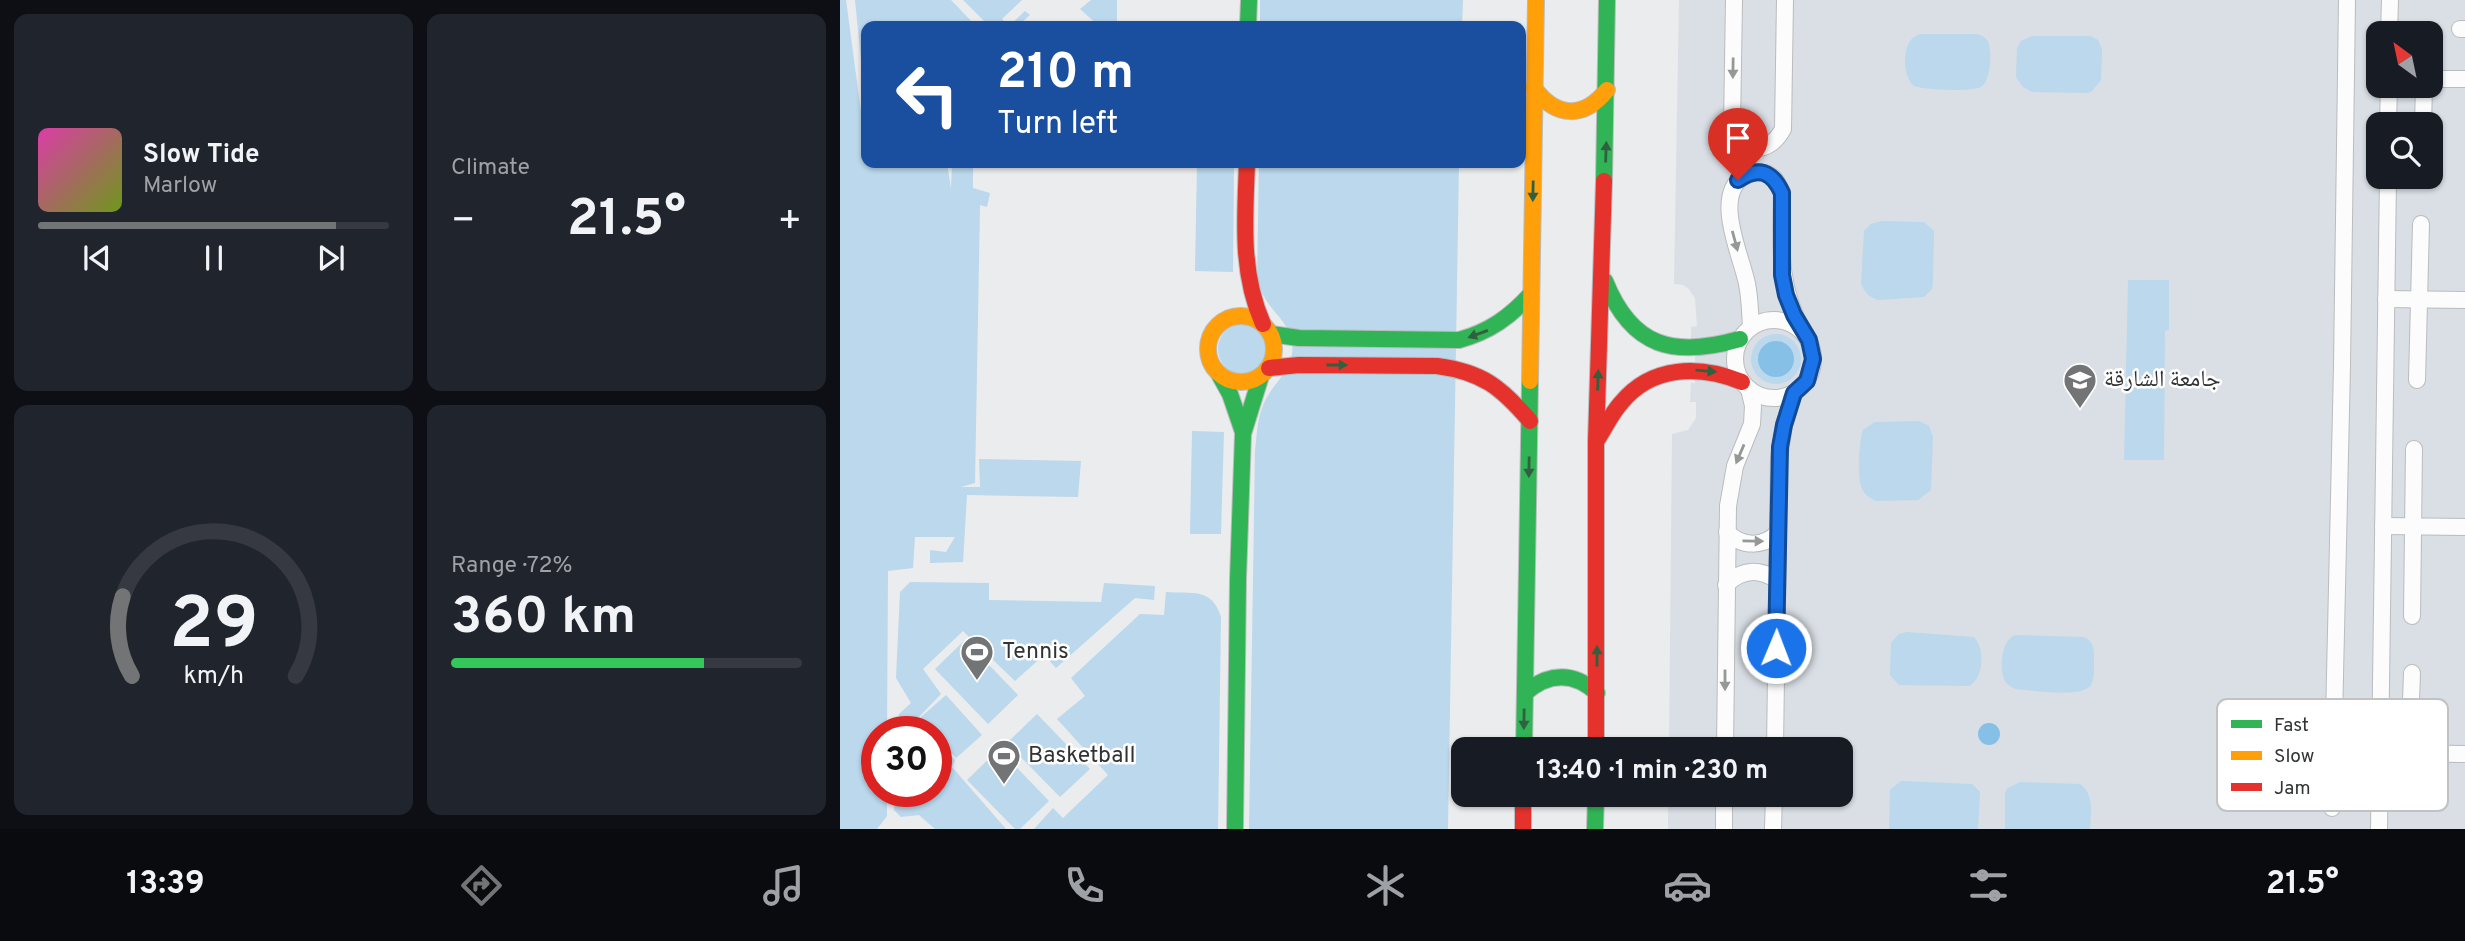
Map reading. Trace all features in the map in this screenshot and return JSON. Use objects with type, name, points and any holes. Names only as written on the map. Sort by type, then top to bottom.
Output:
[{"type":"street","points":[[1248,21],[1249,0]]},
{"type":"street","points":[[1524,737],[1536,0]]},
{"type":"street","points":[[1596,737],[1596,441],[1607,90],[1607,0]]},
{"type":"street","points":[[1734,0],[1732,127],[1737,138],[1746,145],[1757,148],[1768,146],[1778,139],[1783,129],[1784,0]]},
{"type":"street","points":[[2334,699],[2347,0]]},
{"type":"street","points":[[2389,21],[2390,0]]},
{"type":"street","points":[[2443,79],[2465,79]]},
{"type":"street","points":[[1534,88],[1545,103],[1561,111],[1570,112],[1596,104],[1607,90]]},
{"type":"street","points":[[1235,829],[1243,433],[1274,351],[1252,299],[1245,271],[1247,168]]},
{"type":"street","points":[[1596,441],[1622,401],[1637,387],[1673,370],[1711,371],[1746,385],[1757,394],[1775,398],[1794,393],[1807,381],[1813,365],[1812,348],[1786,295],[1782,275],[1782,193],[1777,181],[1769,175],[1759,172],[1747,174],[1738,180],[1732,190],[1730,203],[1735,245],[1748,286],[1746,333],[1736,349],[1735,360],[1746,385],[1753,406],[1752,424],[1731,479],[1727,532],[1725,737]]},
{"type":"street","points":[[2381,699],[2388,189]]},
{"type":"street","points":[[2417,380],[2421,224]]},
{"type":"street","points":[[1243,433],[1230,394],[1212,366],[1208,355],[1208,342],[1232,304],[1245,271]]},
{"type":"street","points":[[1602,272],[1610,299],[1624,319],[1642,334],[1671,347],[1711,348],[1746,333],[1759,322],[1779,320],[1797,326],[1804,333]]},
{"type":"street","points":[[1222,322],[1242,316],[1253,318],[1266,329],[1299,338],[1438,341],[1477,336],[1493,328],[1517,310],[1531,293]]},
{"type":"street","points":[[2386,299],[2465,300]]},
{"type":"street","points":[[1437,366],[1438,341]]},
{"type":"street","points":[[1671,347],[1675,359],[1673,370]]},
{"type":"street","points":[[1220,376],[1240,383],[1265,372],[1299,365],[1459,368],[1482,376],[1508,394],[1530,421]]},
{"type":"street","points":[[1775,737],[1780,447],[1794,393]]},
{"type":"street","points":[[2412,616],[2414,449]]},
{"type":"street","points":[[2383,526],[2465,527]]},
{"type":"street","points":[[1727,532],[1738,541],[1753,544],[1767,541],[1778,532]]},
{"type":"street","points":[[1726,584],[1738,574],[1746,572],[1763,572],[1777,580]]},
{"type":"street","points":[[2411,699],[2412,673]]},
{"type":"street","points":[[1525,693],[1539,681],[1556,676],[1575,677],[1597,693]]},
{"type":"street","points":[[1523,807],[1523,829]]},
{"type":"street","points":[[1595,807],[1595,829]]},
{"type":"street","points":[[1724,807],[1724,829]]},
{"type":"street","points":[[1773,829],[1774,807]]},
{"type":"street","points":[[2379,811],[2379,829]]},
{"type":"shaded area","points":[[840,0],[846,0],[861,112],[861,168],[948,168],[951,189],[952,168],[973,168],[973,188],[990,193],[987,207],[980,205],[975,483],[961,487],[980,487],[979,459],[1081,461],[1078,497],[967,495],[963,562],[930,563],[930,550],[946,552],[955,537],[915,537],[913,568],[888,571],[887,716],[861,716],[861,807],[887,807],[887,816],[877,829],[840,829]]},
{"type":"shaded area","points":[[855,0],[951,0],[971,21],[861,21],[861,60]]},
{"type":"shaded area","points":[[963,0],[1022,0],[1002,19],[1004,21],[984,21]]},
{"type":"shaded area","points":[[1091,0],[1117,0],[1117,21],[1093,21],[1080,9]]},
{"type":"shaded area","points":[[1260,0],[1463,0],[1462,21],[1260,21]]},
{"type":"shaded area","name":"جامعة الشارقة","points":[[1679,0],[2465,0],[2465,829],[1668,829],[1668,807],[1853,807],[1853,737],[1669,737],[1672,434],[1688,430],[1696,418],[1696,402],[1690,402],[1691,383],[1695,383],[1695,343],[1691,343],[1691,327],[1697,326],[1695,298],[1688,288],[1674,284]]},
{"type":"shaded area","points":[[1025,11],[1030,15],[1023,21],[1014,21]]},
{"type":"shaded area","points":[[1921,34],[1977,34],[1985,38],[1989,44],[1990,57],[1989,72],[1984,84],[1976,89],[1959,90],[1914,86],[1907,74],[1905,57],[1910,42]]},
{"type":"shaded area","points":[[2032,36],[2090,36],[2098,40],[2102,49],[2101,80],[2088,93],[2032,92],[2022,86],[2016,77],[2017,48],[2021,41]]},
{"type":"shaded area","points":[[1197,168],[1234,168],[1233,272],[1195,271]]},
{"type":"shaded area","points":[[1259,168],[1459,168],[1448,829],[1249,829],[1255,451],[1262,409],[1268,395],[1288,367],[1292,351],[1288,329],[1266,300],[1257,280]]},
{"type":"shaded area","points":[[1881,221],[1924,222],[1934,231],[1933,283],[1932,289],[1924,297],[1878,300],[1869,296],[1864,289],[1861,283],[1864,231],[1871,224]]},
{"type":"shaded area","points":[[2128,280],[2169,280],[2169,330],[2165,331],[2164,460],[2124,460]]},
{"type":"shaded area","points":[[1244,323],[1254,325],[1262,331],[1268,339],[1268,359],[1262,367],[1254,373],[1244,375],[1234,373],[1226,367],[1220,359],[1218,349],[1220,339],[1226,331],[1234,325]]},
{"type":"shaded area","points":[[1776,334],[1794,341],[1801,359],[1794,377],[1776,384],[1758,377],[1751,359],[1758,341]]},
{"type":"shaded area","points":[[1919,421],[1929,426],[1933,437],[1931,490],[1918,500],[1876,501],[1862,489],[1859,477],[1863,430],[1875,422]]},
{"type":"shaded area","points":[[1192,431],[1224,432],[1221,534],[1190,534]]},
{"type":"shaded area","points":[[910,582],[989,583],[989,600],[1101,602],[1104,583],[1155,586],[1154,600],[1135,598],[1056,668],[1044,655],[1015,681],[963,631],[923,669],[941,694],[920,716],[899,716],[911,703],[896,678],[900,592]]},
{"type":"shaded area","points":[[1166,592],[1206,596],[1217,607],[1221,617],[1218,829],[1034,829],[1053,808],[1063,818],[1108,775],[1057,719],[1085,696],[1071,678],[1140,614],[1164,615]]},
{"type":"shaded area","points":[[1907,632],[1974,637],[1981,656],[1978,677],[1969,686],[1899,685],[1890,675],[1891,643],[1899,634]]},
{"type":"shaded area","points":[[2016,635],[2087,639],[2094,652],[2094,673],[2090,686],[2076,692],[2043,692],[2015,689],[2009,685],[2002,671],[2002,658],[2008,641]]},
{"type":"shaded area","name":"Tennis","points":[[965,640],[1018,695],[988,724],[935,669]]},
{"type":"shaded area","points":[[946,695],[982,735],[956,758],[952,754],[952,716],[922,716]]},
{"type":"shaded area","name":"Tennis","points":[[1037,714],[1090,769],[1060,797],[1007,743]]},
{"type":"shaded area","name":"Basketball","points":[[999,749],[1049,801],[1020,829],[1015,829],[967,780]]},
{"type":"shaded area","points":[[952,767],[1006,829],[935,829],[919,815],[901,817],[894,807],[952,807]]},
{"type":"shaded area","points":[[1901,781],[1972,784],[1980,792],[1978,829],[1889,829],[1890,790]]},
{"type":"shaded area","points":[[2020,782],[2080,784],[2090,798],[2090,829],[2005,829],[2005,792]]},
{"type":"water","points":[[1776,341],[1789,346],[1794,359],[1789,372],[1776,377],[1763,372],[1758,359],[1763,346]]},
{"type":"water","points":[[1989,723],[1997,726],[2000,734],[1997,742],[1989,745],[1981,742],[1978,734],[1981,726]]},
{"type":"traffic: fast","points":[[1248,21],[1249,0]]},
{"type":"traffic: fast","points":[[1604,181],[1607,0]]},
{"type":"traffic: fast","points":[[1605,281],[1628,321],[1642,334],[1658,342],[1675,347],[1695,347],[1740,339]]},
{"type":"traffic: fast","points":[[1271,334],[1299,338],[1459,340],[1498,323],[1531,294]]},
{"type":"traffic: fast","points":[[1220,376],[1230,394],[1243,432]]},
{"type":"traffic: fast","points":[[1235,829],[1243,434],[1261,376]]},
{"type":"traffic: fast","points":[[1524,737],[1530,381]]},
{"type":"traffic: fast","points":[[1525,693],[1543,681],[1561,677],[1579,681],[1597,693]]},
{"type":"traffic: fast","points":[[1595,829],[1596,807]]},
{"type":"traffic: slow","points":[[1530,381],[1536,0]]},
{"type":"traffic: slow","points":[[1534,88],[1551,105],[1570,111],[1589,106],[1607,90]]},
{"type":"traffic: slow","points":[[1241,316],[1254,318],[1269,331],[1274,349],[1272,362],[1259,377],[1241,382],[1228,380],[1213,367],[1208,349],[1210,336],[1223,321],[1241,316]]},
{"type":"traffic: jam","points":[[1247,168],[1247,265],[1263,324]]},
{"type":"traffic: jam","points":[[1596,737],[1596,441],[1604,181]]},
{"type":"traffic: jam","points":[[1269,368],[1299,365],[1437,366],[1453,369],[1490,383],[1510,399],[1530,421]]},
{"type":"traffic: jam","points":[[1597,440],[1617,407],[1633,390],[1647,381],[1662,375],[1693,371],[1726,376],[1742,382]]},
{"type":"traffic: jam","points":[[1523,807],[1523,829]]},
{"type":"place","name":"جامعة الشارقة","points":[[2080,410]]},
{"type":"place","name":"Tennis","points":[[977,682]]},
{"type":"place","name":"Basketball","points":[[1004,786]]},
{"type":"route","points":[[1738,180],[1747,174],[1759,172],[1777,181],[1782,193],[1782,275],[1786,295],[1809,340],[1813,356],[1811,373],[1807,381],[1794,393],[1790,403],[1780,447],[1776,648]]}]
